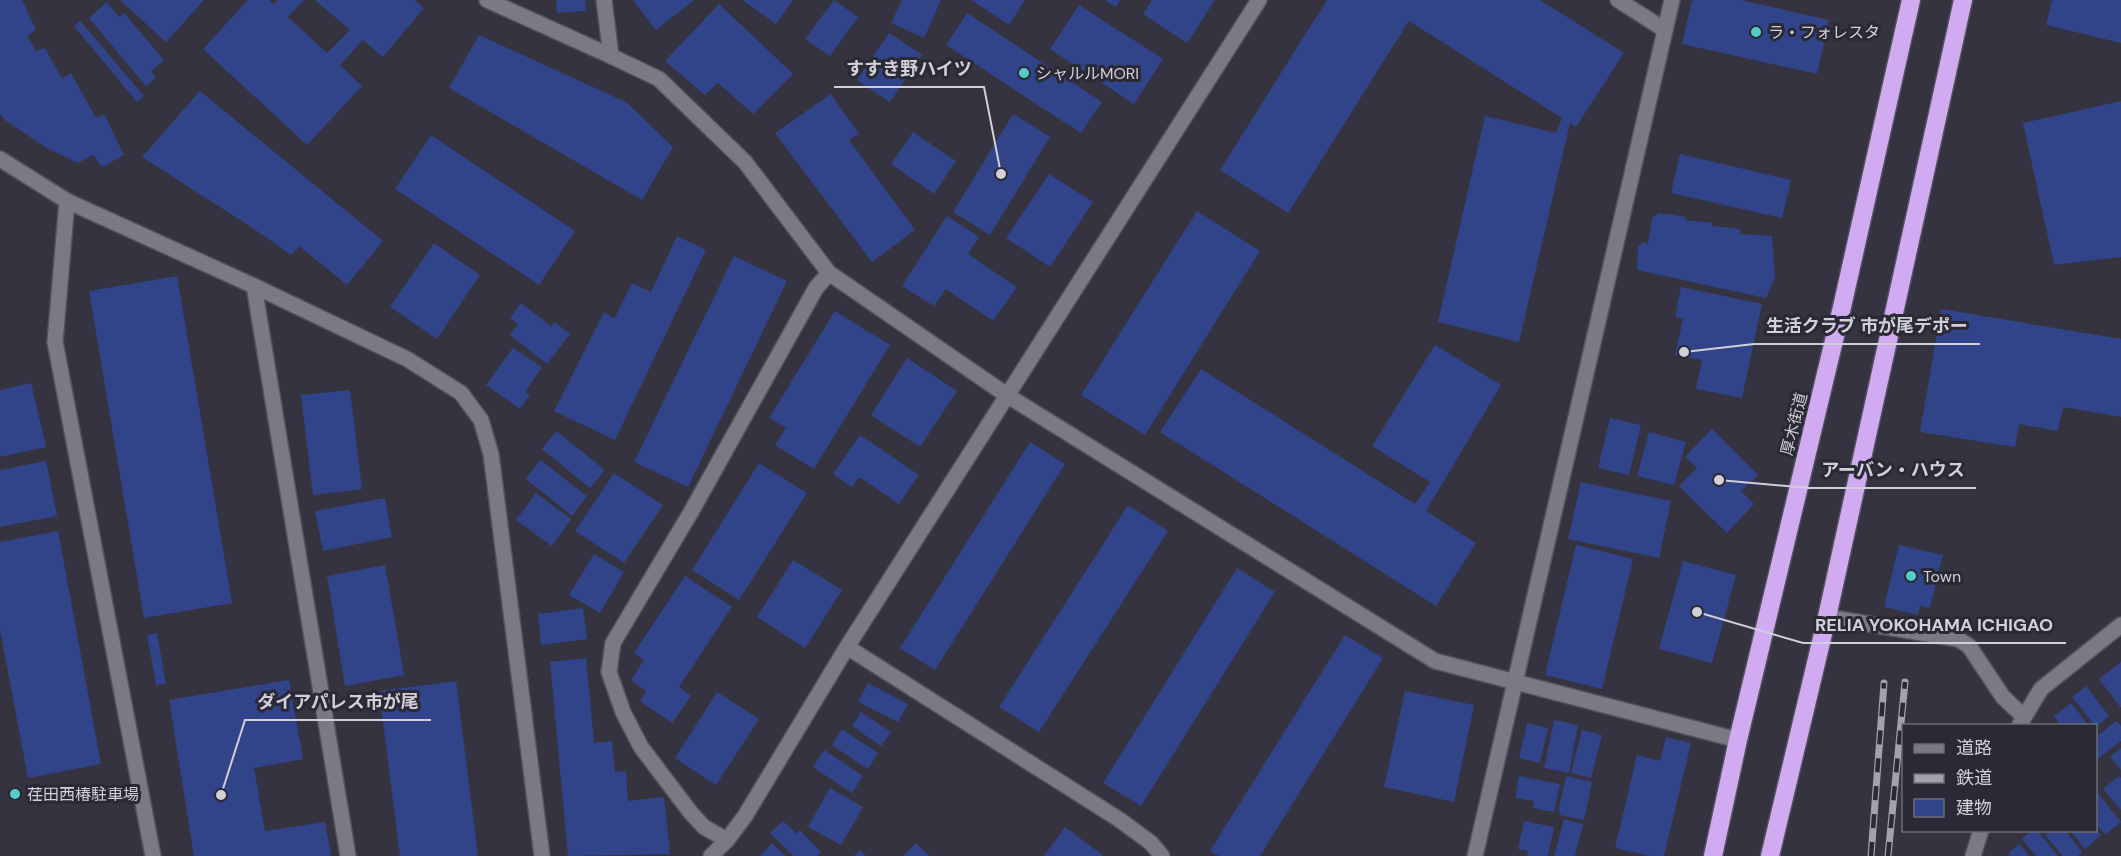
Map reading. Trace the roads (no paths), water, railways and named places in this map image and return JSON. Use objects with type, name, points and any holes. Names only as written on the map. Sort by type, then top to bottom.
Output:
[{"type":"highway","name":"厚木街道","points":[[1713,856],[1738,740],[1842,307],[1911,0]]},
{"type":"highway","points":[[1770,856],[1827,617],[1963,0]]},
{"type":"street","points":[[487,0],[659,80],[745,162],[830,273],[1008,396],[1435,660],[1514,683],[1738,740]]},
{"type":"street","points":[[604,0],[611,56]]},
{"type":"street","points":[[711,856],[727,840],[745,816],[848,646],[1259,0]]},
{"type":"street","points":[[1618,0],[1665,30]]},
{"type":"street","points":[[1475,856],[1672,0]]},
{"type":"street","points":[[0,159],[67,201],[407,359],[461,393],[480,420],[491,454],[542,856]]},
{"type":"street","points":[[67,201],[55,342],[153,856]]},
{"type":"street","points":[[727,840],[704,827],[691,813],[641,747],[623,712],[609,672],[613,644],[691,512],[816,288],[830,273]]},
{"type":"street","points":[[254,286],[348,856]]},
{"type":"street","points":[[1827,617],[1959,639],[1969,646],[2021,721],[2041,688],[2121,625]]},
{"type":"street","points":[[848,646],[1120,820],[1151,843],[1162,856]]},
{"type":"street","points":[[1973,856],[1981,832]]},
{"type":"railway","points":[[1888,856],[1905,682]]},
{"type":"railway","points":[[1871,856],[1884,683]]},
{"type":"place","name":"ラ・フォレスタ","points":[[1756,32]]},
{"type":"place","name":"シャルルMORI","points":[[1024,73]]},
{"type":"place","name":"すすき野ハイツ","points":[[1001,174]]},
{"type":"place","name":"生活クラブ 市が尾デポー","points":[[1684,352]]},
{"type":"place","name":"アーバン・ハウス","points":[[1719,480]]},
{"type":"place","name":"Town","points":[[1911,576]]},
{"type":"place","name":"RELIA YOKOHAMA ICHIGAO","points":[[1697,612]]},
{"type":"place","name":"荏田西椿駐車場","points":[[15,794]]},
{"type":"place","name":"ダイアパレス市が尾","points":[[221,795]]}]
